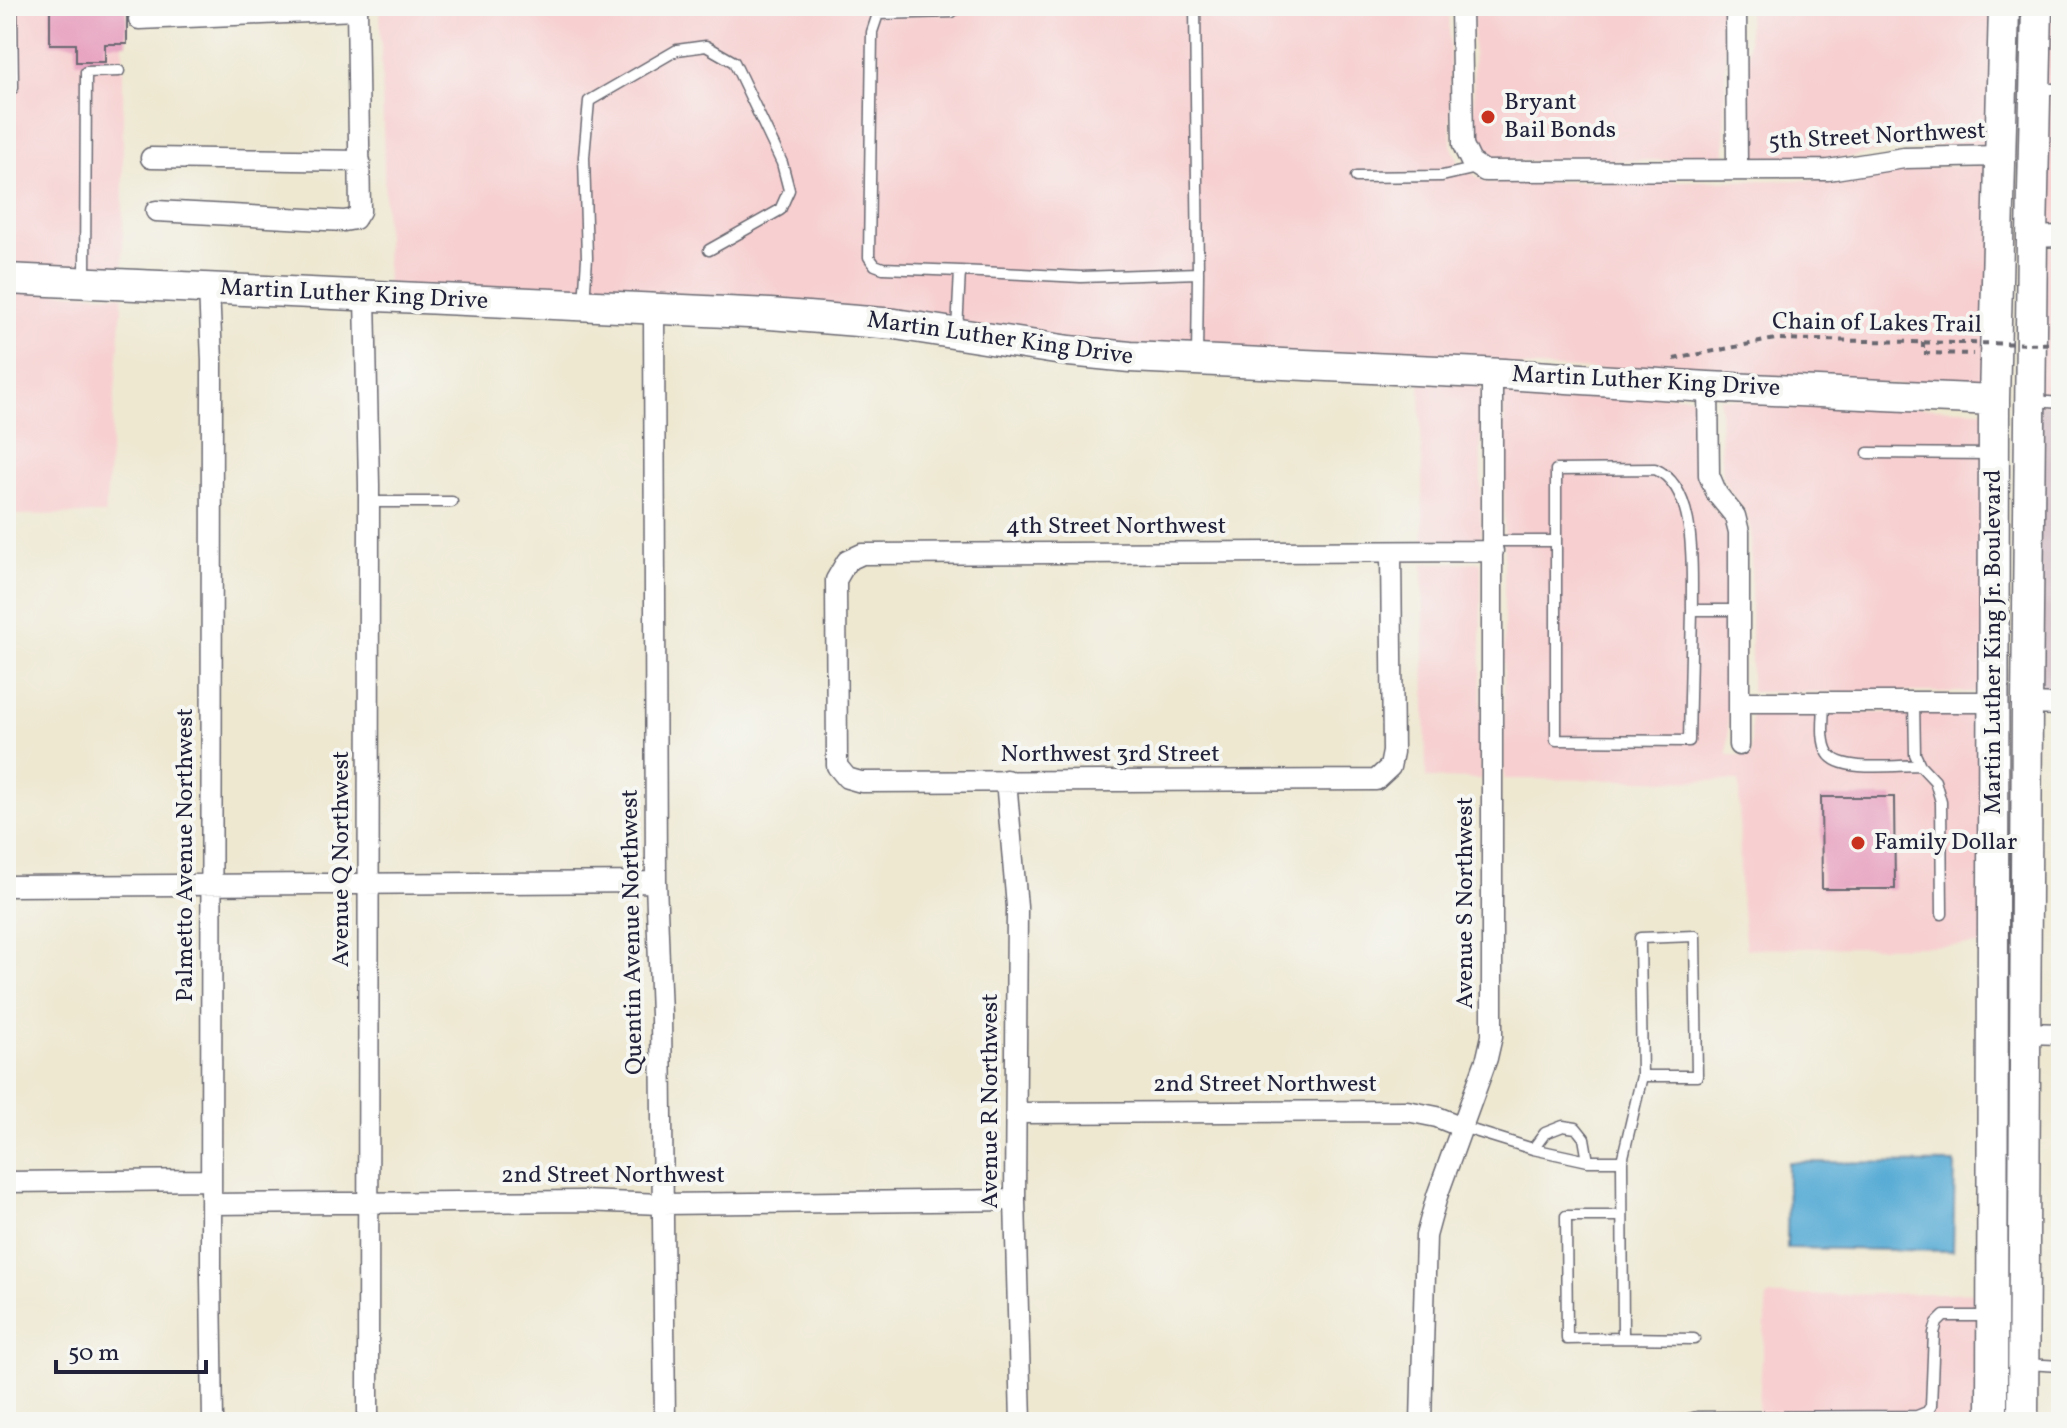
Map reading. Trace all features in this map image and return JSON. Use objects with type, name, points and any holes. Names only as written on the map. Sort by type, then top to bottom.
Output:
[{"type":"main road","name":"Martin Luther King Jr. Boulevard","points":[[1992,1422],[1994,400],[2004,6]]},
{"type":"main road","name":"Martin Luther King Jr. Boulevard","points":[[2023,1422],[2030,401],[2046,236],[2049,89],[2037,6]]},
{"type":"main road","name":"Martin Luther King Drive","points":[[6,279],[848,319],[1069,351],[1994,400]]},
{"type":"main road","points":[[1994,615],[2008,645],[2009,685],[2027,704]]},
{"type":"street","points":[[1461,6],[1463,145],[1475,164]]},
{"type":"street","points":[[1736,6],[1737,170]]},
{"type":"street","points":[[139,19],[357,8],[360,211],[355,219],[344,221],[156,211]]},
{"type":"street","name":"5th Street Northwest","points":[[1475,164],[1485,171],[1828,170],[1904,158],[2001,156]]},
{"type":"street","points":[[151,158],[360,161]]},
{"type":"street","name":"Palmetto Avenue Northwest","points":[[209,288],[212,361],[213,1422]]},
{"type":"street","name":"Avenue Q Northwest","points":[[365,297],[369,502],[368,1422]]},
{"type":"street","name":"Quentin Avenue Northwest","points":[[654,309],[656,882],[661,1015],[665,1422]]},
{"type":"street","name":"Avenue S Northwest","points":[[1421,1422],[1426,1236],[1492,1036],[1492,373]]},
{"type":"street","points":[[1708,387],[1709,475],[1717,494],[1735,516],[1739,532],[1739,745]]},
{"type":"street","name":"4th Street Northwest","points":[[842,772],[837,766],[835,735],[836,580],[845,564],[862,554],[1391,553],[1493,546]]},
{"type":"street","name":"Northwest 3rd Street","points":[[842,772],[847,778],[861,782],[1376,780],[1390,767],[1393,752],[1391,553]]},
{"type":"street","points":[[1739,702],[1993,702]]},
{"type":"street","points":[[2027,704],[2061,705]]},
{"type":"street","name":"Avenue R Northwest","points":[[1006,780],[1017,907],[1018,1113],[1015,1200],[1021,1422]]},
{"type":"street","points":[[6,886],[656,882]]},
{"type":"street","points":[[2026,1033],[2061,1034]]},
{"type":"street","name":"2nd Street Northwest","points":[[1018,1113],[1407,1111],[1437,1117],[1462,1127]]},
{"type":"street","points":[[6,1182],[211,1180]]},
{"type":"street","name":"2nd Street Northwest","points":[[211,1204],[1015,1200]]},
{"type":"lane","points":[[6,88],[13,88],[12,6]]},
{"type":"lane","points":[[1195,6],[1197,360]]},
{"type":"lane","points":[[952,9],[878,14],[872,32],[869,257],[875,265],[883,268],[1081,277],[1198,273]]},
{"type":"lane","points":[[584,306],[587,258],[584,157],[589,101],[677,50],[706,46],[734,62],[782,163],[789,190],[780,210],[709,250]]},
{"type":"lane","points":[[84,283],[86,72],[119,71]]},
{"type":"lane","points":[[1356,177],[1442,176],[1475,164]]},
{"type":"lane","points":[[957,334],[960,271]]},
{"type":"lane","points":[[2030,401],[2061,403]]},
{"type":"lane","points":[[1868,453],[1994,454]]},
{"type":"lane","points":[[1655,469],[1664,472],[1684,505],[1690,529],[1692,610],[1689,741],[1556,740],[1556,470],[1655,469]]},
{"type":"lane","points":[[369,502],[452,502]]},
{"type":"lane","points":[[1493,546],[1556,541]]},
{"type":"lane","points":[[1692,610],[1739,610]]},
{"type":"lane","points":[[1824,702],[1824,745],[1829,756],[1838,763],[1920,765]]},
{"type":"lane","points":[[1914,702],[1915,754],[1920,765],[1935,781],[1941,802],[1942,914]]},
{"type":"lane","points":[[1623,1338],[1622,1161],[1642,1076],[1640,938],[1695,936],[1697,1076],[1642,1076]]},
{"type":"lane","points":[[1533,1149],[1545,1133],[1563,1126],[1576,1128],[1584,1138],[1588,1161]]},
{"type":"lane","points":[[1462,1127],[1533,1149],[1588,1161],[1622,1161]]},
{"type":"lane","points":[[1622,1216],[1566,1216],[1567,1339],[1694,1339]]},
{"type":"lane","points":[[1676,1422],[1697,1417],[1917,1416],[1927,1412],[1931,1406],[1937,1323],[1944,1316],[1952,1315],[1994,1317]]},
{"type":"lane","points":[[2024,1364],[2061,1366]]},
{"type":"path","name":"Chain of Lakes Trail","points":[[1662,361],[1775,339],[2061,344]]},
{"type":"path","points":[[1923,342],[1923,353],[1979,354]]},
{"type":"shaded area","points":[[6,6],[123,6],[123,275],[6,268]]},
{"type":"shaded area","points":[[380,6],[1449,6],[1451,145],[1458,160],[1456,163],[1485,182],[1828,180],[1906,168],[2005,165],[2000,390],[1131,347],[387,287]]},
{"type":"shaded area","points":[[1473,6],[1725,6],[1725,160],[1489,161],[1474,143]]},
{"type":"shaded area","points":[[1748,6],[2008,6],[2006,145],[1904,147],[1842,159],[1749,160]]},
{"type":"shaded area","points":[[2032,6],[2061,6],[2061,225],[2047,226]]},
{"type":"shaded area","points":[[2061,246],[2061,404],[2023,403],[2026,250]]},
{"type":"shaded area","points":[[6,290],[123,295],[105,514],[6,515]]},
{"type":"shaded area","points":[[1420,381],[1481,383],[1481,541],[1423,542]]},
{"type":"shaded area","points":[[1504,384],[1696,397],[1698,478],[1708,500],[1724,520],[1728,533],[1728,755],[1751,755],[1751,713],[1998,713],[1997,945],[1746,949],[1740,889],[1739,781],[1504,779]]},
{"type":"shaded area","points":[[1720,398],[2000,411],[1998,692],[1751,692],[1751,532],[1746,513],[1728,489],[1721,473]]},
{"type":"shaded area","points":[[2023,403],[2061,404],[2061,695],[2022,693]]},
{"type":"shaded area","points":[[1481,562],[1481,779],[1426,778],[1423,563]]},
{"type":"shaded area","points":[[1996,1292],[1996,1422],[1757,1422],[1767,1296]]},
{"type":"water","points":[[1788,1162],[1955,1163],[1953,1251],[1787,1248]]},
{"type":"building","points":[[50,6],[127,6],[127,44],[105,44],[105,62],[76,62],[76,44],[50,44]]},
{"type":"building","name":"Family Dollar","points":[[1821,797],[1894,797],[1895,889],[1822,889]]},
{"type":"place","name":"Bryant Bail Bonds","points":[[1488,117]]},
{"type":"place","name":"Family Dollar","points":[[1858,843]]}]
